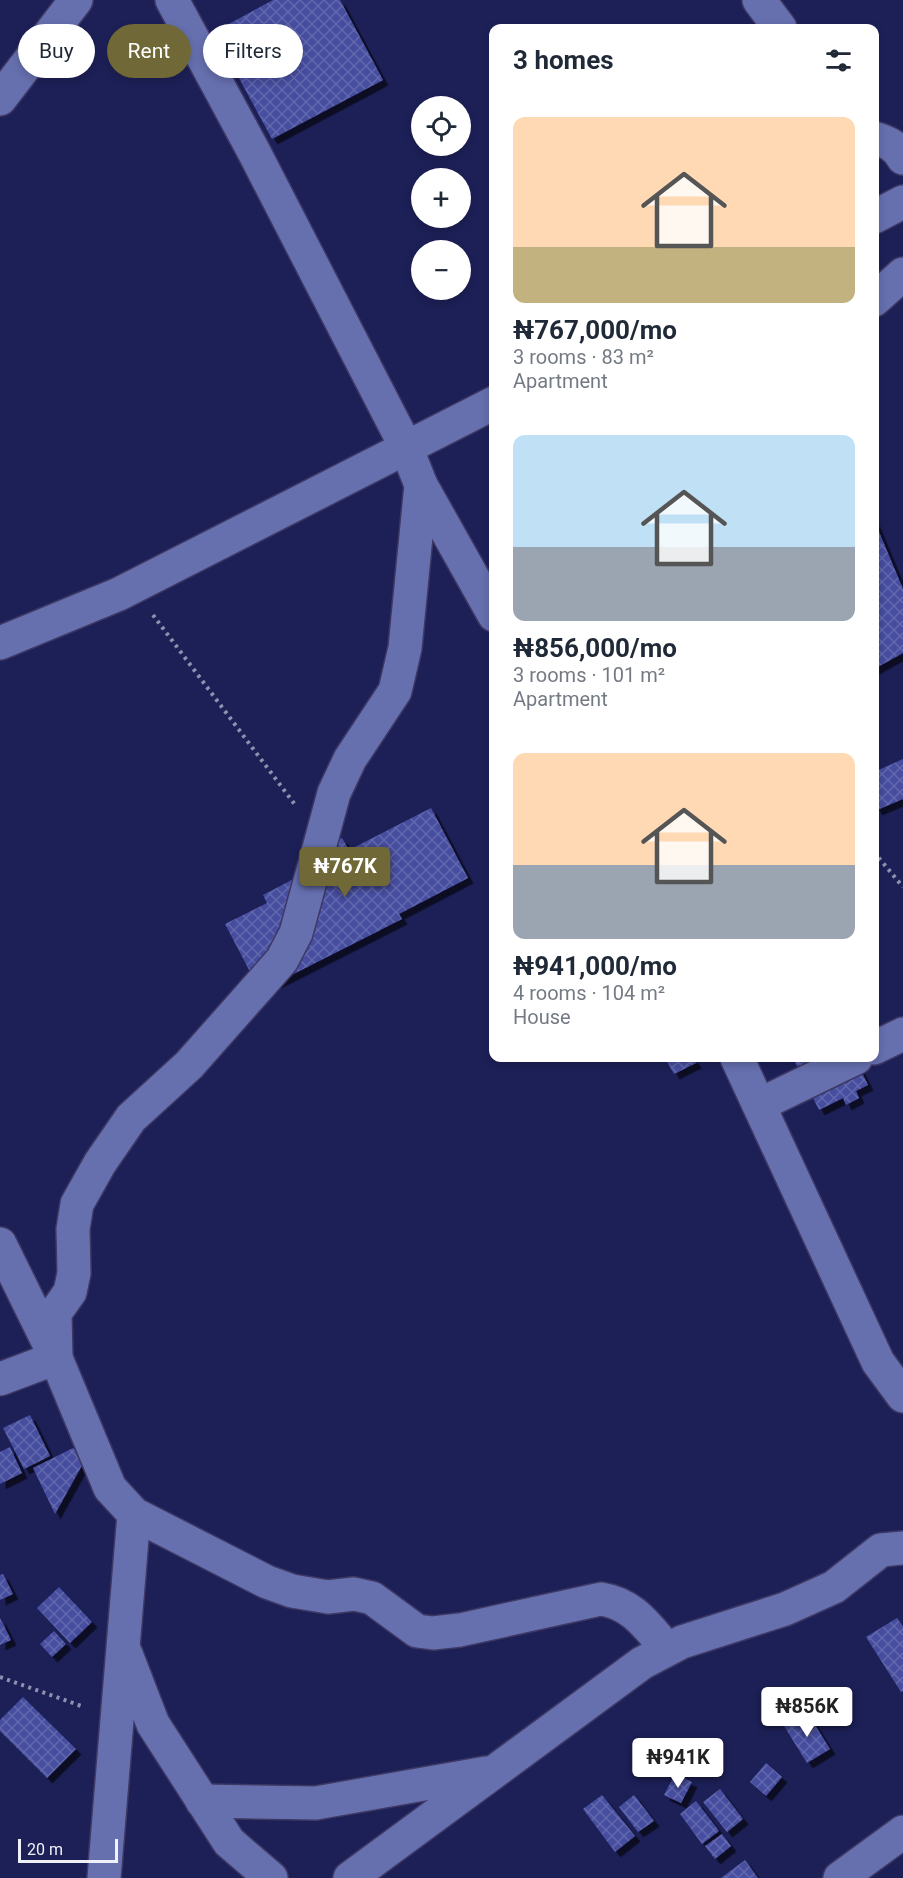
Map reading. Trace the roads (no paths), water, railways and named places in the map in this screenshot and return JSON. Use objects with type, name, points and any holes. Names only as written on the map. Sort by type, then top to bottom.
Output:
[{"type":"street","points":[[0,99],[76,0]]},
{"type":"street","points":[[172,0],[254,152],[406,447],[421,485],[489,606]]},
{"type":"street","points":[[759,0],[777,24]]},
{"type":"street","points":[[879,139],[898,148],[903,158]]},
{"type":"street","points":[[879,214],[903,202]]},
{"type":"street","points":[[879,296],[903,274]]},
{"type":"street","points":[[0,643],[131,587],[489,406]]},
{"type":"street","points":[[56,1358],[55,1313],[70,1292],[74,1273],[73,1229],[77,1204],[100,1163],[131,1118],[189,1065],[282,960],[296,933],[334,793],[350,759],[395,691],[405,648],[421,485]]},
{"type":"street","points":[[879,1046],[903,1034]]},
{"type":"street","points":[[739,1062],[878,1362],[903,1396]]},
{"type":"street","points":[[759,1105],[848,1062]]},
{"type":"street","points":[[0,1244],[56,1358],[110,1488],[134,1514],[267,1582],[292,1591],[328,1597],[354,1593],[372,1598],[417,1631],[433,1633],[460,1630],[601,1599],[615,1601],[636,1613],[667,1649]]},
{"type":"street","points":[[0,1379],[56,1358]]},
{"type":"street","points":[[104,1878],[134,1514]]},
{"type":"street","points":[[350,1878],[642,1663],[682,1642],[785,1609],[834,1587],[881,1550],[903,1548]]},
{"type":"street","points":[[123,1645],[153,1724],[229,1842],[271,1878]]},
{"type":"street","points":[[202,1801],[315,1803],[494,1772]]},
{"type":"street","points":[[840,1878],[903,1832]]}]
